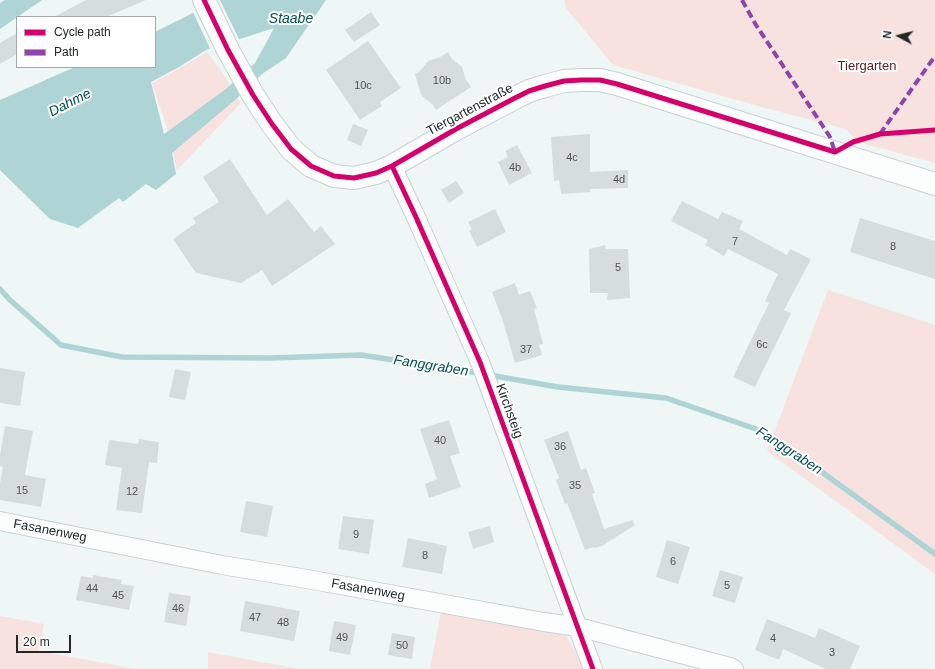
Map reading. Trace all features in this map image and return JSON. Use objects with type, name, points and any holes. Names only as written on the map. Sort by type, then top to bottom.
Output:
[{"type":"street","name":"Tiergartenstraße","points":[[205,3],[228,50],[265,115],[291,149],[311,166],[334,176],[354,178],[376,173],[392,166],[456,129],[529,91],[564,81],[600,80],[617,84],[935,184]]},
{"type":"street","name":"Kirchsteig","points":[[392,166],[480,362],[593,669]]},
{"type":"street","name":"Fasanenweg","points":[[0,521],[222,565],[578,627],[734,669]]},
{"type":"green space","name":"Tiergarten","points":[[564,0],[935,0],[935,163],[858,142],[846,129],[613,65],[566,8]]},
{"type":"green space","points":[[207,52],[224,75],[241,103],[177,170],[166,124],[152,83]]},
{"type":"green space","points":[[828,290],[935,325],[935,574],[767,451]]},
{"type":"green space","points":[[441,612],[541,629],[565,635],[577,654],[583,669],[430,669]]},
{"type":"green space","points":[[0,616],[44,624],[39,651],[136,669],[0,669]]},
{"type":"green space","points":[[208,652],[299,669],[208,669]]},
{"type":"water","points":[[5,0],[42,0],[19,16],[16,16],[16,18],[0,29],[0,3]]},
{"type":"water","points":[[219,0],[326,0],[286,58],[262,74],[235,100],[172,153],[176,174],[156,190],[146,184],[123,202],[119,198],[78,228],[50,219],[0,170],[0,100],[73,68],[156,68],[156,32]],"holes":[[[274,28],[255,63],[226,89],[164,134],[151,82],[206,50]]]},
{"type":"pier","points":[[220,0],[240,41],[211,51],[193,12]]},
{"type":"building","points":[[86,0],[146,0],[108,16],[56,16]]},
{"type":"building","points":[[371,12],[380,25],[354,42],[345,30]]},
{"type":"building","points":[[16,34],[16,55],[0,64],[0,43]]},
{"type":"building","points":[[368,41],[401,88],[380,102],[382,106],[360,120],[326,70]]},
{"type":"building","points":[[448,52],[452,59],[462,67],[466,80],[471,87],[436,110],[433,105],[421,95],[415,74],[420,71],[428,61],[440,57]]},
{"type":"building","points":[[353,124],[368,130],[361,146],[347,140]]},
{"type":"building","points":[[590,134],[590,172],[628,170],[628,188],[590,189],[590,192],[561,194],[559,180],[554,181],[551,137]]},
{"type":"building","points":[[517,145],[532,173],[509,185],[498,162],[508,157],[505,151]]},
{"type":"building","points":[[230,159],[267,215],[288,199],[314,232],[321,226],[335,244],[272,286],[262,270],[241,283],[196,273],[173,239],[196,223],[193,218],[219,202],[203,177]]},
{"type":"building","points":[[456,181],[464,193],[449,203],[441,190]]},
{"type":"building","points":[[682,201],[718,219],[722,212],[743,221],[739,229],[787,255],[790,249],[811,259],[784,310],[791,313],[755,387],[733,377],[769,303],[765,301],[778,274],[728,249],[724,256],[705,245],[708,240],[671,221]]},
{"type":"building","points":[[495,209],[506,232],[477,247],[469,231],[472,229],[468,222]]},
{"type":"building","points":[[860,218],[935,241],[935,279],[850,252]]},
{"type":"building","points":[[605,245],[606,249],[628,249],[630,298],[607,300],[608,293],[590,293],[589,249]]},
{"type":"building","points":[[515,283],[519,295],[530,291],[537,308],[534,309],[543,344],[539,345],[542,355],[515,363],[501,315],[492,292]]},
{"type":"building","points":[[0,368],[25,372],[20,406],[0,403]]},
{"type":"building","points":[[175,369],[191,372],[185,400],[169,397]]},
{"type":"building","points":[[449,420],[460,453],[450,456],[461,487],[429,498],[425,484],[437,479],[420,429]]},
{"type":"building","points":[[5,426],[33,431],[25,475],[46,479],[41,507],[0,500],[0,483],[3,467],[0,466],[0,455]]},
{"type":"building","points":[[568,431],[581,470],[586,468],[595,493],[592,494],[604,529],[632,520],[635,525],[602,546],[585,550],[567,503],[565,504],[556,480],[559,478],[544,440]]},
{"type":"building","points":[[139,439],[159,442],[157,463],[149,462],[142,513],[116,510],[122,468],[105,465],[109,440],[138,444]]},
{"type":"building","points":[[246,501],[273,506],[267,537],[240,532]]},
{"type":"building","points":[[343,516],[374,520],[369,554],[338,549]]},
{"type":"building","points":[[490,526],[494,542],[473,549],[468,532]]},
{"type":"building","points":[[408,538],[447,546],[442,574],[402,567]]},
{"type":"building","points":[[667,540],[690,547],[678,584],[656,577]]},
{"type":"building","points":[[720,570],[743,577],[735,603],[712,596]]},
{"type":"building","points":[[93,575],[122,580],[121,584],[134,586],[129,610],[76,600],[81,576],[93,578]]},
{"type":"building","points":[[169,593],[191,596],[186,626],[164,622]]},
{"type":"building","points":[[245,601],[300,611],[294,641],[240,631]]},
{"type":"building","points":[[767,619],[815,638],[819,628],[860,646],[850,669],[826,669],[783,649],[779,660],[755,650]]},
{"type":"building","points":[[334,621],[356,625],[350,655],[329,651]]},
{"type":"building","points":[[392,633],[415,637],[412,659],[388,655]]},
{"type":"waterway","name":"Fanggraben","points":[[0,289],[10,300],[61,345],[122,357],[271,358],[361,355],[558,387],[666,398],[756,429],[808,462],[935,554]]},
{"type":"marked path","points":[[742,0],[756,25],[830,137],[836,152]]},
{"type":"marked path","points":[[880,134],[935,56]]},
{"type":"cycle path","points":[[204,0],[228,50],[253,95],[272,124],[291,149],[311,166],[334,176],[354,178],[376,173],[392,166],[456,129],[529,91],[564,81],[600,80],[617,84],[835,152],[853,142],[880,134],[935,130]]},
{"type":"cycle path","points":[[392,166],[480,362],[593,669]]},
{"type":"water label","name":"Staabe","points":[[291,19]]},
{"type":"water label","name":"Dahme","points":[[70,103]]}]
